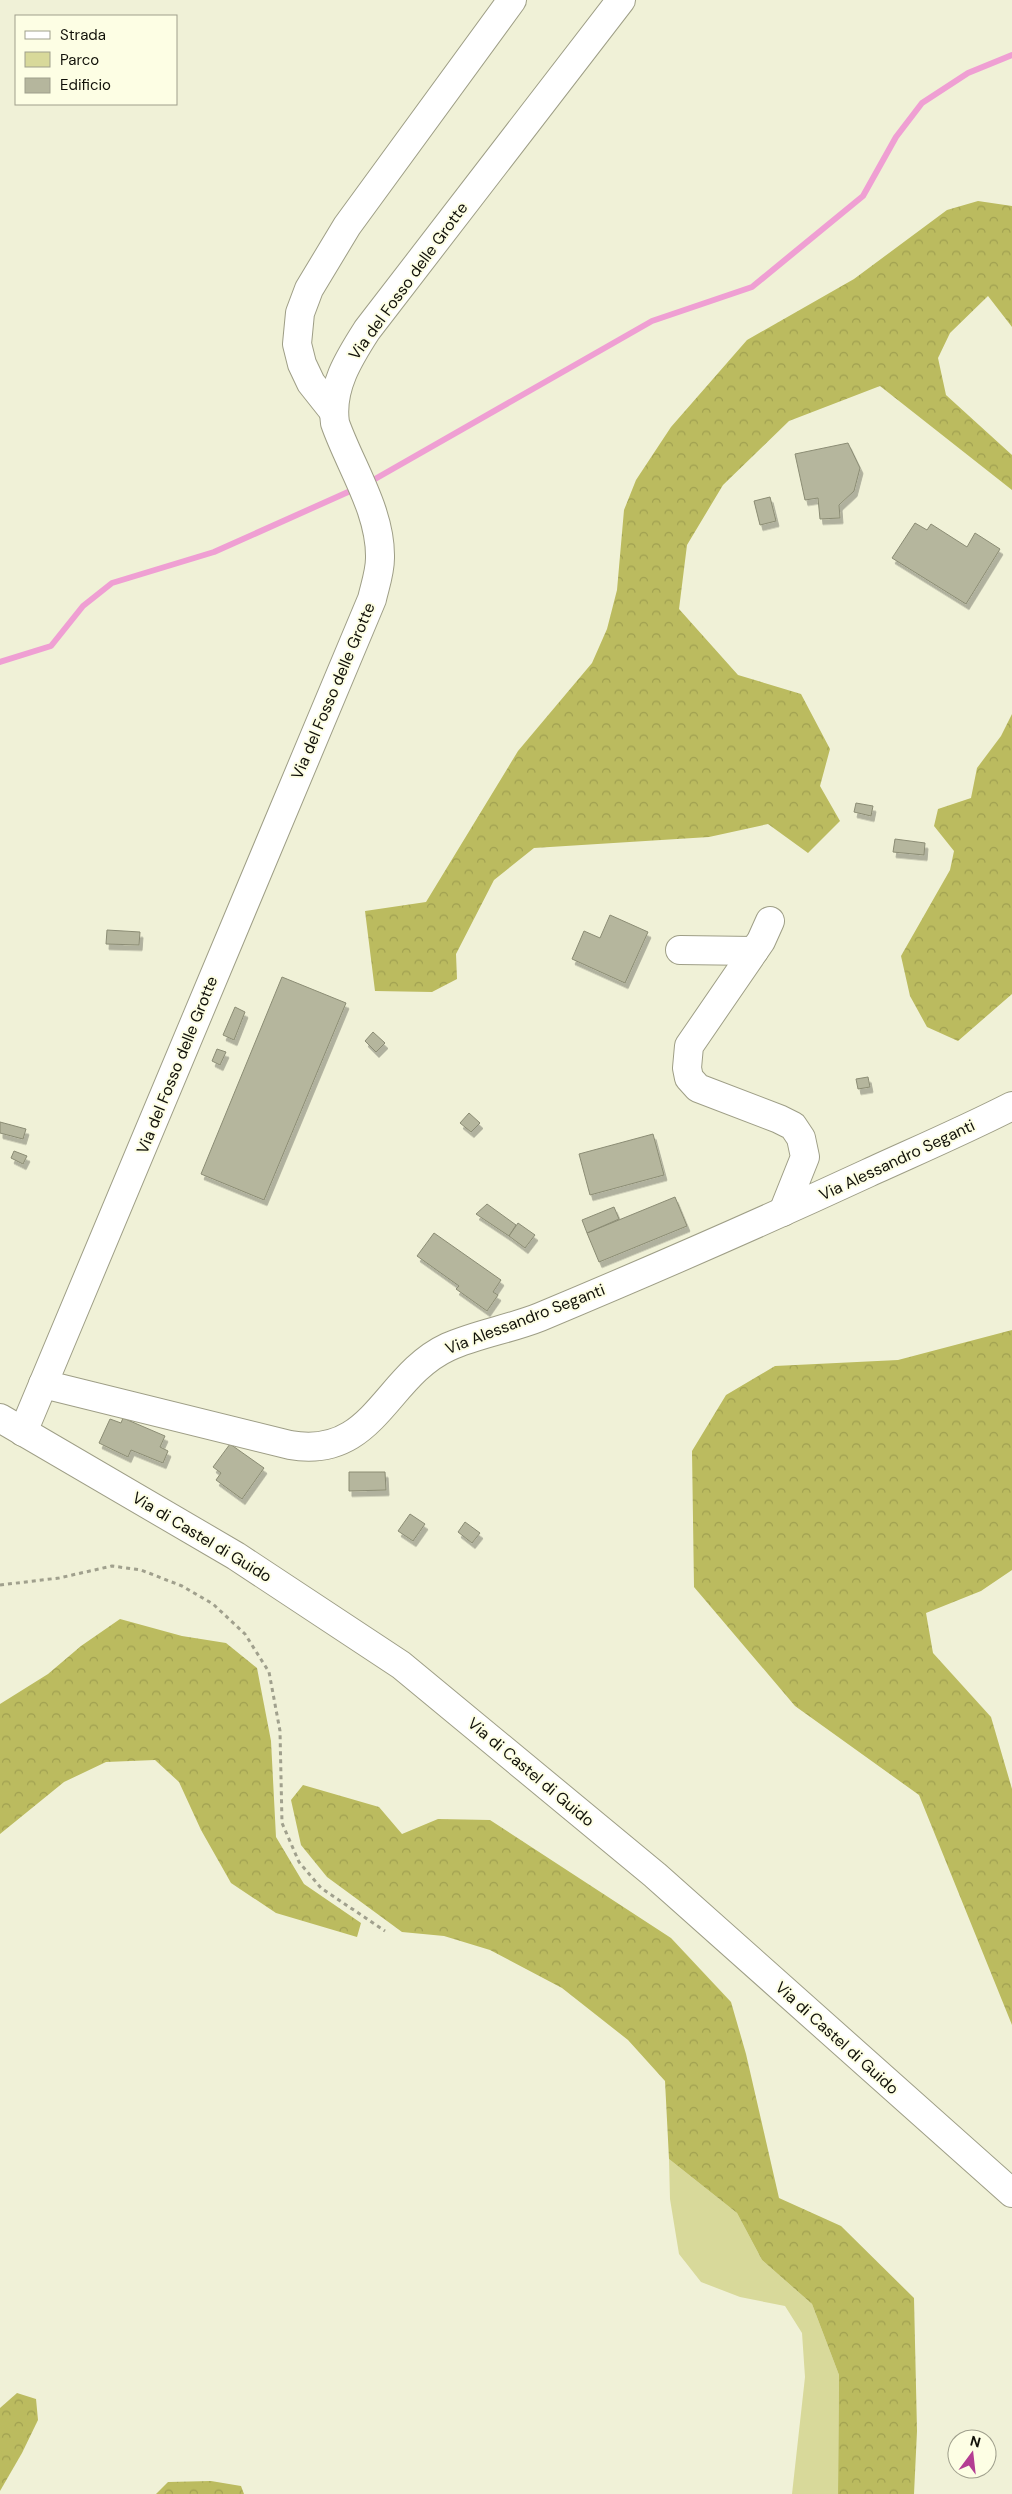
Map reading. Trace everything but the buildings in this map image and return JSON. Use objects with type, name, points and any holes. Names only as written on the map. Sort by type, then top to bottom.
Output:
[{"type":"street","points":[[334,412],[311,383],[302,364],[297,344],[300,313],[309,289],[347,226],[512,0]]},
{"type":"street","name":"Via del Fosso delle Grotte","points":[[23,1432],[372,599],[380,557],[376,531],[367,499],[341,440],[334,412],[341,375],[367,330],[620,0]]},
{"type":"street","points":[[770,921],[754,951],[689,1046],[686,1068],[689,1078],[698,1088],[779,1119],[793,1126],[802,1138],[805,1157],[783,1212]]},
{"type":"street","points":[[680,950],[754,951]]},
{"type":"street","name":"Via Alessandro Seganti","points":[[43,1384],[290,1445],[309,1448],[325,1447],[350,1436],[360,1429],[423,1363],[444,1349],[539,1317],[783,1212],[1012,1106]]},
{"type":"street","name":"Via di Castel di Guido","points":[[0,1418],[236,1556],[401,1666],[655,1875],[1012,2194]]},
{"type":"path","points":[[0,1585],[59,1578],[112,1566],[141,1570],[182,1586],[213,1604],[245,1634],[269,1672],[280,1731],[282,1823],[299,1862],[322,1888],[385,1932]]},
{"type":"green space","points":[[978,201],[1012,206],[1012,327],[988,296],[950,333],[938,358],[946,395],[1012,455],[1012,490],[880,386],[789,421],[723,485],[687,545],[679,609],[738,675],[801,694],[830,749],[820,786],[840,821],[808,853],[768,824],[709,837],[534,848],[494,880],[456,954],[457,979],[432,992],[375,991],[365,911],[426,902],[518,751],[592,663],[607,629],[617,590],[624,510],[636,480],[671,427],[747,340],[854,279],[947,210]]},
{"type":"green space","points":[[1012,714],[1012,994],[958,1041],[927,1027],[910,996],[901,956],[950,870],[954,851],[934,826],[938,809],[971,798],[977,768],[1001,736]]},
{"type":"green space","points":[[1012,1330],[1012,1570],[981,1591],[926,1613],[933,1653],[991,1717],[1012,1789],[1012,2025],[919,1795],[795,1706],[694,1587],[692,1451],[726,1395],[775,1366],[898,1360]]},
{"type":"green space","points":[[120,1619],[182,1636],[226,1643],[257,1668],[271,1741],[276,1837],[304,1884],[361,1923],[357,1937],[276,1913],[231,1883],[201,1830],[179,1782],[155,1760],[106,1762],[64,1782],[0,1834],[0,1704],[48,1674],[81,1646]]},
{"type":"green space","points":[[303,1785],[379,1807],[402,1834],[438,1819],[490,1820],[671,1938],[731,2002],[746,2054],[779,2198],[841,2226],[914,2298],[917,2431],[914,2494],[838,2494],[839,2375],[812,2304],[762,2260],[737,2213],[669,2159],[665,2081],[628,2040],[562,1988],[490,1950],[444,1936],[402,1932],[327,1877],[301,1845],[291,1800]]},
{"type":"green space","points":[[669,2159],[737,2213],[762,2260],[812,2304],[839,2375],[838,2494],[792,2494],[805,2377],[802,2333],[785,2306],[740,2297],[701,2282],[679,2254],[670,2199]]},
{"type":"green space","points":[[17,2393],[36,2399],[38,2420],[0,2491],[0,2408]]},
{"type":"green space","points":[[211,2481],[241,2486],[244,2494],[156,2494],[168,2482]]},
{"type":"waterway","points":[[368,483],[652,321],[752,287],[863,196],[896,137],[922,103],[968,73],[1012,55]]},
{"type":"waterway","points":[[0,662],[51,646],[83,606],[112,583],[214,552],[357,488]]}]
